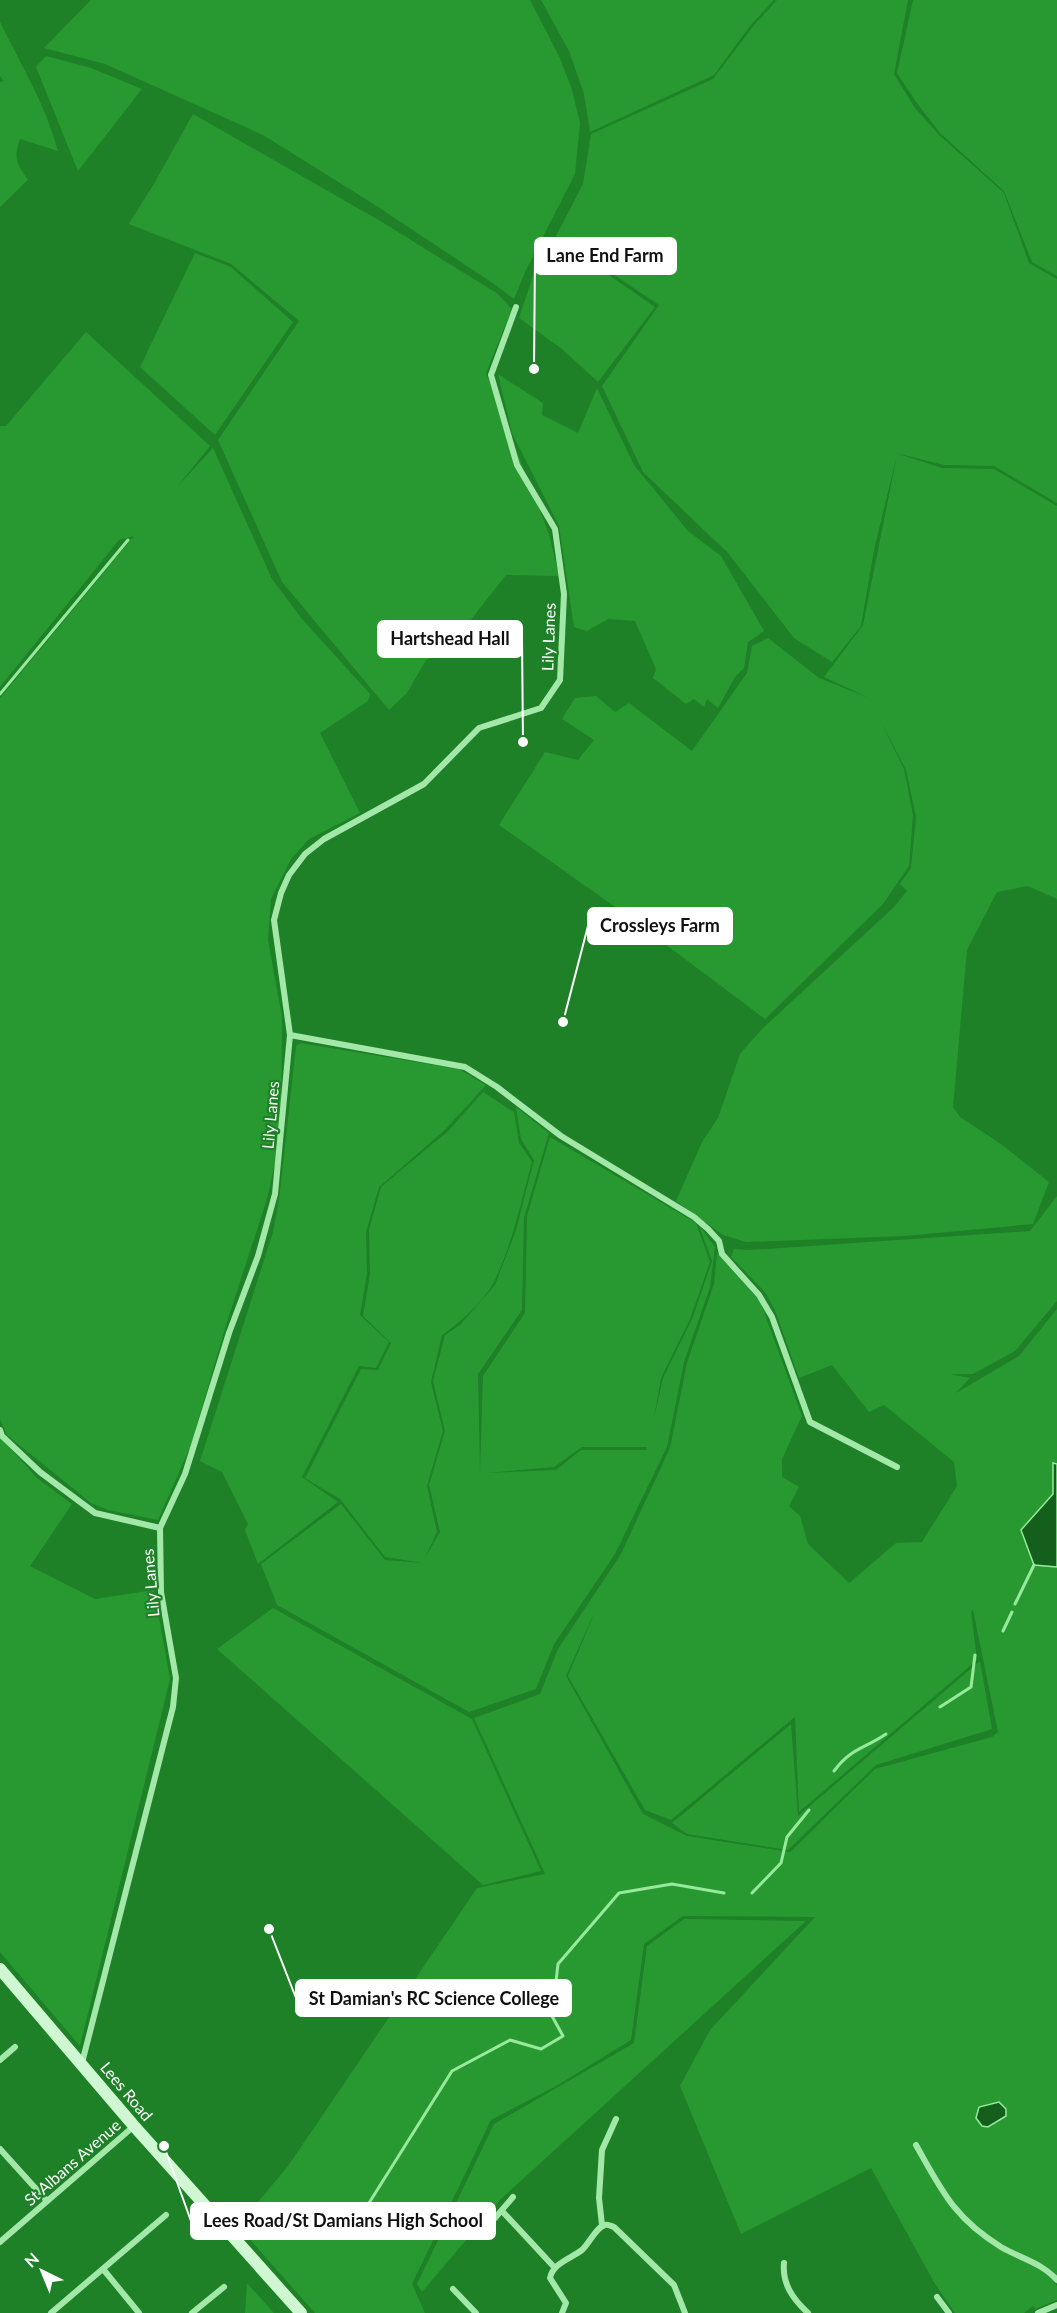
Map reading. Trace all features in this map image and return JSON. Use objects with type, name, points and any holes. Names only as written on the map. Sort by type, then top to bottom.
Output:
[{"type":"main road","name":"Lees Road","points":[[0,1969],[134,2126],[301,2313]]},
{"type":"street","name":"Lily Lanes","points":[[82,2063],[173,1707],[176,1678],[161,1592],[160,1528],[185,1474],[229,1333],[258,1256],[275,1194],[291,1035],[274,920],[281,893],[298,862],[324,839],[424,784],[479,728],[541,708],[560,680],[564,594],[555,529],[517,465],[491,375],[516,307]]},
{"type":"street","points":[[291,1035],[465,1066],[561,1136],[694,1217],[719,1241],[722,1254],[759,1295],[772,1317],[810,1422],[897,1467]]},
{"type":"street","points":[[0,1430],[2,1436],[40,1472],[95,1513],[160,1528]]},
{"type":"street","points":[[0,2060],[15,2047]]},
{"type":"street","points":[[602,2225],[599,2198],[602,2150],[616,2119]]},
{"type":"street","name":"St Albans Avenue","points":[[0,2242],[134,2126]]},
{"type":"street","points":[[916,2145],[948,2201],[962,2218],[1001,2247],[1040,2266],[1057,2280]]},
{"type":"street","points":[[0,2149],[47,2201]]},
{"type":"street","points":[[495,2218],[513,2197]]},
{"type":"street","points":[[501,2211],[555,2268]]},
{"type":"street","points":[[51,2313],[166,2215]]},
{"type":"street","points":[[562,2313],[566,2303],[550,2278],[555,2268],[582,2249],[602,2225],[607,2224],[614,2227],[674,2285],[685,2313]]},
{"type":"street","points":[[784,2263],[785,2283],[808,2313]]},
{"type":"street","points":[[103,2269],[139,2313]]},
{"type":"street","points":[[192,2313],[224,2287]]},
{"type":"street","points":[[453,2289],[476,2313]]},
{"type":"street","points":[[938,2297],[949,2313]]},
{"type":"street","points":[[1038,2313],[1057,2305]]},
{"type":"shaded area","points":[[91,0],[530,0],[560,58],[572,90],[580,123],[575,174],[526,270],[514,299],[372,203],[263,135],[105,64],[44,48]]},
{"type":"shaded area","points":[[541,0],[774,0],[750,26],[714,75],[590,132],[584,94],[569,51]]},
{"type":"shaded area","points":[[777,0],[908,0],[894,74],[915,108],[938,134],[1004,193],[1029,263],[1057,279],[1057,503],[994,466],[944,465],[896,453],[942,468],[994,469],[1057,506],[1057,899],[1028,886],[997,892],[967,950],[953,1107],[960,1117],[1001,1144],[1049,1182],[1033,1224],[905,1236],[746,1242],[723,1235],[676,1201],[703,1140],[718,1118],[740,1054],[762,1029],[894,907],[907,891],[900,884],[911,868],[916,817],[906,770],[880,720],[904,769],[913,815],[909,866],[883,904],[765,1019],[621,911],[499,825],[545,752],[578,760],[594,740],[562,719],[575,698],[596,696],[615,712],[629,703],[692,751],[747,673],[752,646],[768,638],[819,678],[869,698],[824,677],[863,625],[897,455],[874,550],[861,626],[832,662],[794,638],[728,553],[643,472],[602,386],[659,305],[556,236],[583,184],[591,134],[713,79],[755,24]]},
{"type":"shaded area","points":[[913,0],[1057,0],[1057,276],[1032,262],[1004,191],[940,133],[897,73]]},
{"type":"shaded area","points":[[0,22],[39,100],[58,151],[20,139],[17,161],[28,180],[0,207],[0,82],[4,81],[0,76]]},
{"type":"shaded area","points":[[46,56],[91,68],[142,89],[78,171],[36,67]]},
{"type":"shaded area","points":[[193,114],[382,222],[498,294],[512,309],[486,373],[549,534],[559,576],[506,575],[444,654],[426,660],[407,693],[389,710],[282,582],[218,440],[299,321],[231,264],[129,224]]},
{"type":"shaded area","points":[[554,237],[655,307],[598,382],[562,349],[519,318],[533,276]]},
{"type":"shaded area","points":[[195,253],[231,267],[293,322],[215,435],[140,367]]},
{"type":"shaded area","points":[[86,332],[210,446],[177,487],[213,448],[272,579],[302,619],[370,694],[368,701],[320,733],[360,813],[309,839],[291,859],[271,899],[268,940],[282,1017],[281,1136],[267,1199],[227,1322],[191,1445],[158,1520],[108,1510],[91,1503],[7,1435],[0,1419],[0,698],[134,536],[119,540],[0,687],[0,426],[6,426]]},
{"type":"shaded area","points":[[498,374],[543,403],[542,415],[578,433],[597,388],[634,465],[688,531],[721,556],[764,631],[748,642],[744,668],[735,677],[718,708],[707,699],[704,707],[694,699],[686,704],[653,678],[656,669],[635,621],[608,619],[587,631],[574,627],[559,526],[512,433]]},
{"type":"shaded area","points":[[300,1043],[459,1069],[486,1085],[445,1130],[379,1187],[366,1232],[367,1273],[360,1315],[389,1342],[376,1368],[359,1366],[302,1477],[338,1502],[258,1564],[245,1530],[248,1524],[222,1472],[200,1461],[273,1232],[279,1200],[296,1046]]},
{"type":"shaded area","points":[[483,1092],[514,1112],[519,1143],[532,1162],[511,1238],[494,1282],[471,1311],[442,1335],[431,1382],[443,1431],[427,1486],[437,1532],[425,1558],[440,1532],[429,1485],[445,1431],[433,1381],[445,1335],[460,1325],[495,1285],[516,1230],[534,1160],[521,1139],[516,1107],[549,1133],[524,1218],[522,1310],[478,1374],[480,1473],[483,1376],[525,1313],[527,1216],[550,1137],[696,1223],[710,1262],[690,1319],[661,1378],[654,1418],[663,1378],[693,1317],[712,1261],[699,1225],[715,1247],[710,1287],[684,1362],[667,1447],[615,1554],[554,1644],[536,1689],[469,1712],[277,1605],[261,1564],[341,1504],[385,1560],[423,1563],[385,1557],[340,1499],[305,1478],[361,1369],[378,1370],[391,1343],[363,1316],[370,1274],[369,1230],[381,1187],[448,1131]],"holes":[[[582,1447],[647,1447],[646,1450],[581,1450],[556,1470],[486,1473],[554,1467]]]},
{"type":"shaded area","points":[[1057,1196],[1057,1301],[1015,1351],[973,1374],[950,1374],[970,1378],[956,1393],[1019,1356],[1057,1309],[1057,2276],[1053,2281],[1057,2286],[1057,2300],[1035,2309],[1033,2306],[1024,2313],[955,2313],[935,2284],[871,2168],[741,2234],[680,2086],[710,2030],[815,1917],[683,1916],[644,1944],[631,2040],[558,2085],[491,2120],[412,2284],[425,2313],[315,2313],[238,2226],[288,2166],[477,1888],[545,1874],[474,1718],[540,1694],[558,1649],[621,1554],[670,1448],[687,1363],[714,1284],[717,1253],[760,1301],[802,1416],[782,1459],[782,1477],[799,1487],[789,1506],[800,1516],[808,1544],[849,1583],[896,1543],[922,1542],[957,1486],[954,1462],[884,1405],[869,1412],[832,1365],[799,1378],[775,1310],[765,1292],[731,1257],[734,1249],[750,1250],[1030,1231]],"holes":[[[596,1609],[568,1676],[645,1810],[671,1820],[795,1717],[799,1812],[977,1660],[971,1611],[973,1610],[998,1732],[992,1737],[875,1769],[790,1852],[687,1836],[643,1814],[566,1676]]]},
{"type":"shaded area","points":[[0,1437],[37,1478],[72,1504],[30,1566],[95,1599],[154,1590],[170,1679],[80,2046],[0,1952]]},
{"type":"shaded area","points":[[1053,1463],[1057,1464],[1057,1567],[1034,1565],[1021,1530],[1053,1494]]},
{"type":"shaded area","points":[[273,1608],[472,1719],[541,1871],[483,1885],[217,1649]]},
{"type":"shaded area","points":[[980,1661],[992,1729],[876,1765],[788,1850],[687,1834],[672,1823],[791,1724],[798,1816]]},
{"type":"shaded area","points":[[684,1919],[806,1921],[501,2199],[422,2292],[417,2284],[494,2124],[634,2043],[647,1946]]},
{"type":"shaded area","points":[[999,2102],[1006,2109],[1006,2116],[988,2127],[982,2126],[976,2118],[979,2107]]},
{"type":"shaded area","points":[[247,2283],[274,2313],[245,2313]]},
{"type":"waterway","points":[[0,694],[128,540]]},
{"type":"waterway","points":[[1015,1604],[1034,1565]]},
{"type":"waterway","points":[[1003,1631],[1012,1612]]},
{"type":"waterway","points":[[940,1707],[971,1687],[975,1655]]},
{"type":"waterway","points":[[834,1771],[852,1753],[886,1734]]},
{"type":"waterway","points":[[752,1893],[781,1863],[787,1837],[809,1810]]},
{"type":"waterway","points":[[369,2203],[452,2071],[510,2040],[541,2049],[563,2036],[552,2016],[558,1964],[619,1893],[672,1884],[724,1893]]},
{"type":"place","name":"Lane End Farm","points":[[534,369]]},
{"type":"place","name":"Hartshead Hall","points":[[523,742]]},
{"type":"place","name":"Crossleys Farm","points":[[563,1022]]},
{"type":"place","name":"St Damian's RC Science College","points":[[269,1929]]},
{"type":"place","name":"Lees Road/St Damians High School","points":[[164,2146]]}]
